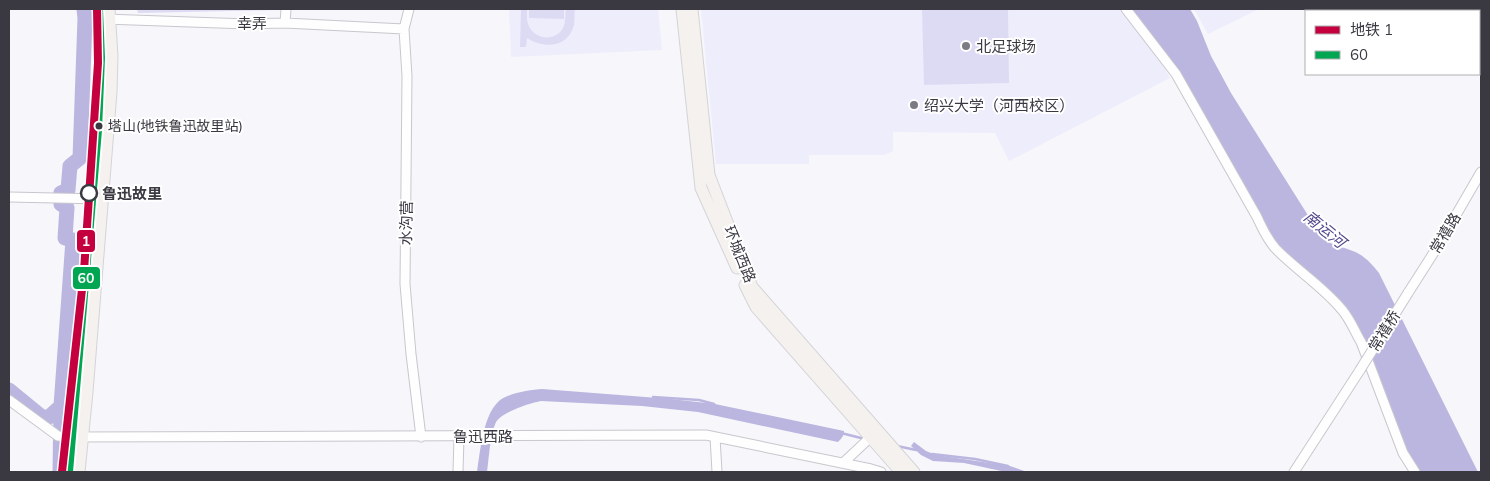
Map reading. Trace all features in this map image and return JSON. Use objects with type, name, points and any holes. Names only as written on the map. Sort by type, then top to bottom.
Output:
[{"type":"main road","name":"环城西路","points":[[682,9],[701,188],[756,308],[874,434],[902,458],[914,472]]},
{"type":"main road","name":"环城西路","points":[[692,9],[709,175],[752,287],[864,423]]},
{"type":"main road","points":[[70,472],[111,92],[112,56],[105,14]]},
{"type":"main road","name":"环城西路","points":[[874,434],[886,455],[901,472]]},
{"type":"main road","points":[[75,438],[78,472]]},
{"type":"street","points":[[285,23],[286,9]]},
{"type":"street","name":"水沟营","points":[[410,9],[404,29],[407,76],[405,284],[421,436]]},
{"type":"street","points":[[1126,9],[1176,74],[1267,238],[1275,248],[1343,311],[1348,319],[1360,342],[1403,453],[1415,472]]},
{"type":"street","name":"幸弄","points":[[105,14],[248,24],[285,23],[404,29]]},
{"type":"street","name":"常禧路","points":[[1408,293],[1481,172]]},
{"type":"street","points":[[9,197],[98,199]]},
{"type":"street","name":"常禧桥","points":[[1294,472],[1408,293]]},
{"type":"street","name":"鲁迅西路","points":[[9,400],[58,436],[75,438],[706,435],[881,472]]},
{"type":"street","points":[[843,463],[874,434]]},
{"type":"street","points":[[458,472],[459,437]]},
{"type":"street","points":[[715,437],[717,472]]},
{"type":"shaded area","points":[[137,9],[278,9],[279,10],[138,13]]},
{"type":"shaded area","points":[[509,9],[658,9],[662,50],[511,57]]},
{"type":"shaded area","points":[[521,9],[527,9],[529,26],[533,32],[542,37],[551,37],[563,28],[566,9],[575,9],[574,25],[571,33],[561,42],[548,45],[534,42],[527,38],[526,47],[520,47]]},
{"type":"shaded area","points":[[529,9],[564,9],[564,19],[529,18]]},
{"type":"shaded area","name":"绍兴大学（河西校区）","points":[[701,9],[1120,9],[1159,58],[1170,78],[1009,161],[995,133],[893,132],[893,151],[885,155],[809,155],[809,164],[716,164]]},
{"type":"shaded area","name":"北足球场","points":[[922,9],[1008,9],[1009,83],[924,85]]},
{"type":"shaded area","points":[[1132,9],[1190,9],[1211,56],[1231,93],[1321,236],[1331,243],[1363,256],[1379,273],[1478,472],[1418,472],[1409,456],[1349,320],[1285,257]]},
{"type":"shaded area","points":[[1194,9],[1259,9],[1208,34]]},
{"type":"shaded area","points":[[542,389],[715,404],[844,431],[844,433],[838,442],[698,412],[642,406],[541,401],[517,408],[499,418],[492,433],[487,472],[477,472],[483,435],[493,408],[507,396]]},
{"type":"shaded area","points":[[914,442],[926,451],[936,455],[1010,466],[1027,472],[1006,472],[964,463],[933,461],[921,455],[911,446]]},
{"type":"waterway","points":[[60,472],[61,406],[73,240],[65,238],[67,208],[61,204],[61,193],[68,190],[70,166],[80,158],[84,9]]},
{"type":"waterway","points":[[9,390],[42,417],[49,417],[61,406]]},
{"type":"waterway","points":[[653,397],[699,400],[714,404]]},
{"type":"waterway","points":[[841,433],[865,439]]},
{"type":"waterway","points":[[897,446],[916,450]]},
{"type":"waterway","points":[[932,454],[975,459],[1008,466]]},
{"type":"metro line","name":"1","points":[[62,472],[84,271],[98,63],[97,9]]},
{"type":"transit line","name":"60","points":[[70,472],[99,130],[102,58],[100,9]]},
{"type":"place","name":"北足球场","points":[[966,46]]},
{"type":"place","name":"绍兴大学（河西校区）","points":[[914,105]]},
{"type":"place","name":"塔山(地铁鲁迅故里站)","points":[[99,126]]},
{"type":"place","name":"鲁迅故里","points":[[89,193]]},
{"type":"water label","name":"南运河","points":[[1325,229]]}]
